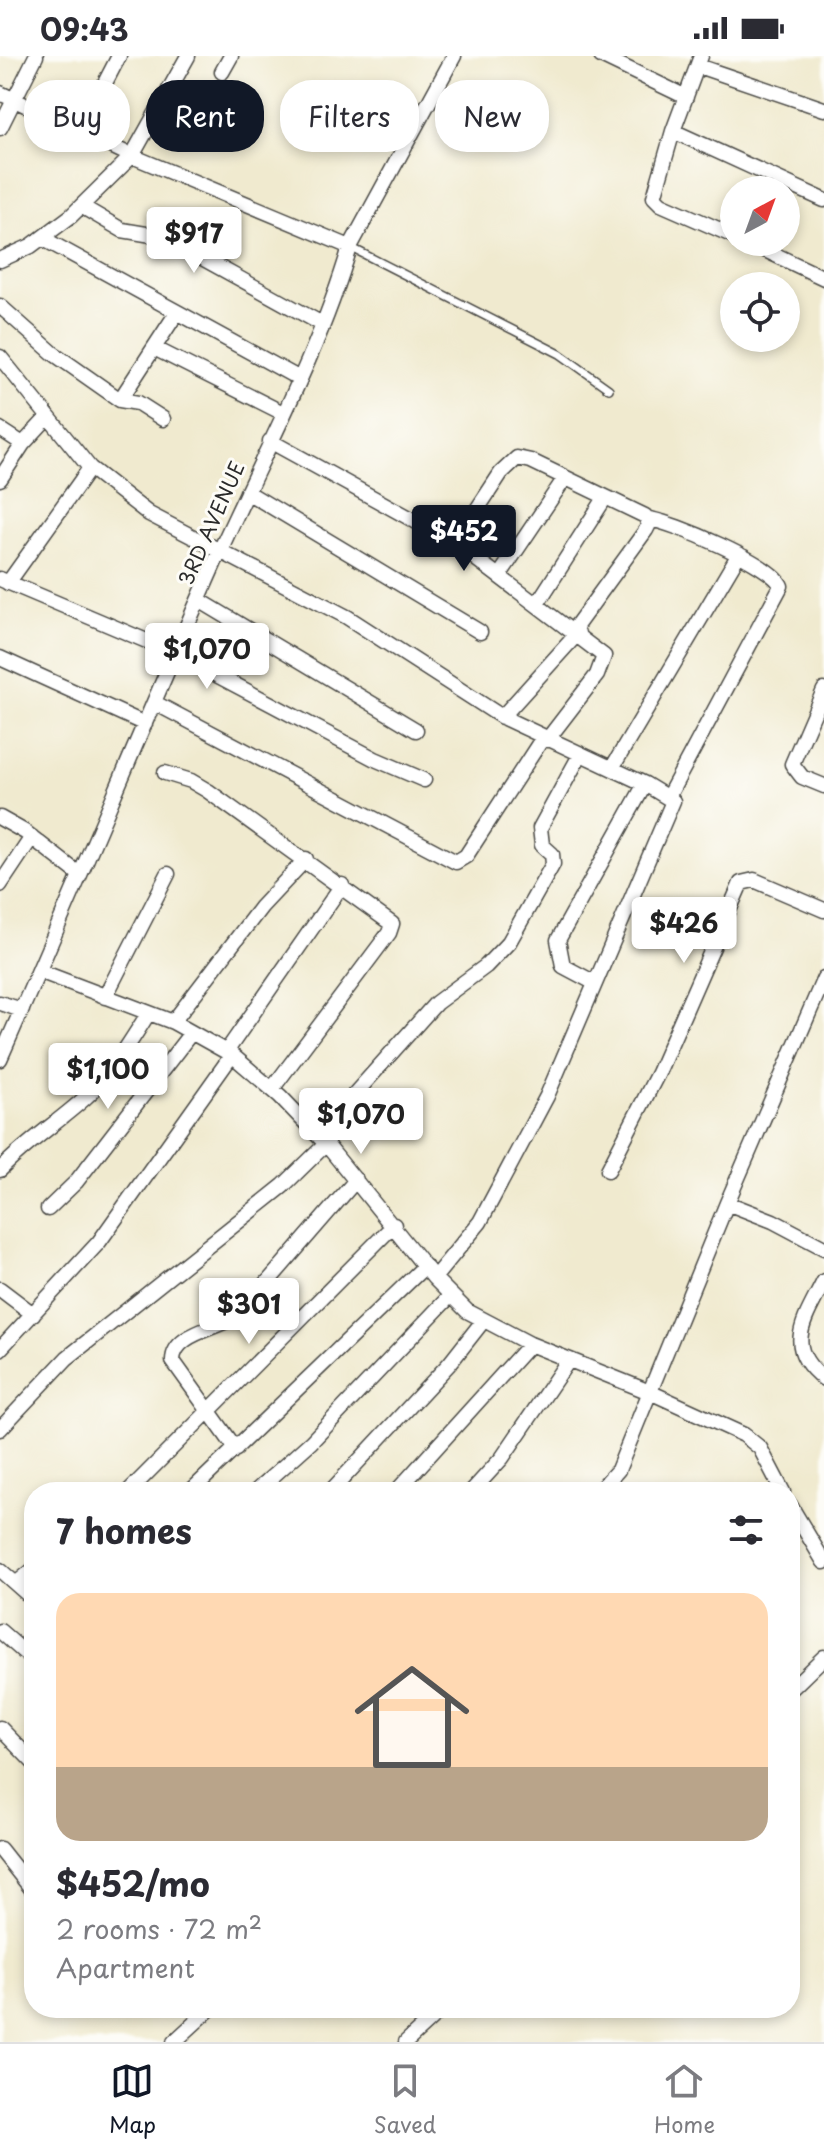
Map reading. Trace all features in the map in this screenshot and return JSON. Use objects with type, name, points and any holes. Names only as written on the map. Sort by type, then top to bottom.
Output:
[{"type":"street","points":[[0,128],[36,56]]},
{"type":"street","points":[[107,80],[119,56]]},
{"type":"street","points":[[0,260],[42,238],[81,206],[132,156],[188,56]]},
{"type":"street","points":[[222,72],[231,56]]},
{"type":"street","name":"3RD AVENUE","points":[[0,1059],[175,653],[322,324],[350,247],[454,56]]},
{"type":"street","points":[[601,56],[686,97]]},
{"type":"street","points":[[720,230],[665,206],[654,197],[673,131],[700,61],[824,109]]},
{"type":"street","points":[[0,93],[24,103]]},
{"type":"street","points":[[673,131],[824,200]]},
{"type":"street","points":[[124,152],[350,247]]},
{"type":"street","points":[[81,206],[122,230],[164,237],[322,324]]},
{"type":"street","points":[[42,238],[298,378]]},
{"type":"street","points":[[778,256],[824,278]]},
{"type":"street","points":[[0,306],[53,353],[120,400],[138,403],[163,419]]},
{"type":"street","points":[[120,400],[176,314]]},
{"type":"street","points":[[154,348],[283,413]]},
{"type":"street","points":[[0,357],[90,468],[149,514],[347,617],[502,717],[544,740],[645,784],[668,797],[673,805],[547,1096],[480,1222],[201,1482]]},
{"type":"street","points":[[0,479],[23,444],[47,418]]},
{"type":"street","points":[[0,429],[23,444]]},
{"type":"street","points":[[155,703],[456,862],[466,856],[544,740],[605,660],[576,631],[455,543],[270,441]]},
{"type":"street","points":[[455,543],[512,460],[531,461],[648,519],[667,523],[739,554],[778,579],[779,591],[668,797]]},
{"type":"street","points":[[90,468],[4,581],[175,653],[375,759],[424,780]]},
{"type":"street","points":[[499,576],[565,478]]},
{"type":"street","points":[[247,492],[480,632]]},
{"type":"street","points":[[537,604],[605,498]]},
{"type":"street","points":[[502,717],[576,631],[636,546],[649,524],[648,519]]},
{"type":"street","points":[[612,768],[739,554]]},
{"type":"street","points":[[199,600],[416,730]]},
{"type":"street","points":[[0,658],[145,724]]},
{"type":"street","points":[[824,690],[792,764],[802,777],[824,786]]},
{"type":"street","points":[[0,1429],[67,1358],[283,1186],[436,1003],[486,966],[509,942],[553,864],[552,854],[542,845],[540,828],[580,755]]},
{"type":"street","points":[[165,773],[191,781],[208,791],[388,919],[392,928],[272,1089]]},
{"type":"street","points":[[595,983],[563,966],[557,950],[558,940],[645,784]]},
{"type":"street","points":[[0,818],[32,837],[79,874]]},
{"type":"street","points":[[0,885],[32,837]]},
{"type":"street","points":[[173,1022],[261,907],[306,859]]},
{"type":"street","points":[[105,997],[168,874]]},
{"type":"street","points":[[608,1170],[658,1073],[741,883],[754,880],[824,910]]},
{"type":"street","points":[[0,1349],[99,1242],[342,885]]},
{"type":"street","points":[[39,971],[173,1022],[229,1054],[272,1089],[322,1140],[450,1296],[483,1321],[530,1344],[652,1393],[752,1441],[760,1448],[778,1482]]},
{"type":"street","points":[[607,1482],[618,1470],[652,1393],[727,1203],[824,978]]},
{"type":"street","points":[[0,1003],[22,1010]]},
{"type":"street","points":[[0,1170],[48,1126],[86,1098],[122,1054],[148,1014]]},
{"type":"street","points":[[48,1209],[76,1182],[191,1033]]},
{"type":"street","points":[[236,1449],[173,1361],[175,1348],[184,1338],[221,1327],[240,1314],[356,1180]]},
{"type":"street","points":[[727,1203],[773,1221],[824,1248]]},
{"type":"street","points":[[138,1482],[243,1380],[394,1225]]},
{"type":"street","points":[[824,1281],[805,1321],[799,1344],[803,1359],[824,1379]]},
{"type":"street","points":[[0,1289],[33,1314]]},
{"type":"street","points":[[266,1482],[311,1442],[450,1296]]},
{"type":"street","points":[[339,1482],[450,1363],[483,1321]]},
{"type":"street","points":[[405,1482],[530,1344]]},
{"type":"street","points":[[480,1482],[502,1458],[568,1361]]},
{"type":"street","points":[[800,1525],[824,1562]]},
{"type":"street","points":[[0,1570],[24,1590]]},
{"type":"street","points":[[17,1583],[24,1577]]},
{"type":"street","points":[[0,1631],[24,1652]]},
{"type":"street","points":[[800,1680],[824,1657]]},
{"type":"street","points":[[0,1728],[24,1753]]},
{"type":"street","points":[[0,1849],[24,1879]]},
{"type":"street","points":[[174,2042],[200,2018]]},
{"type":"street","points":[[406,2042],[432,2018]]},
{"type":"lane","points":[[350,247],[560,354],[609,389]]}]
